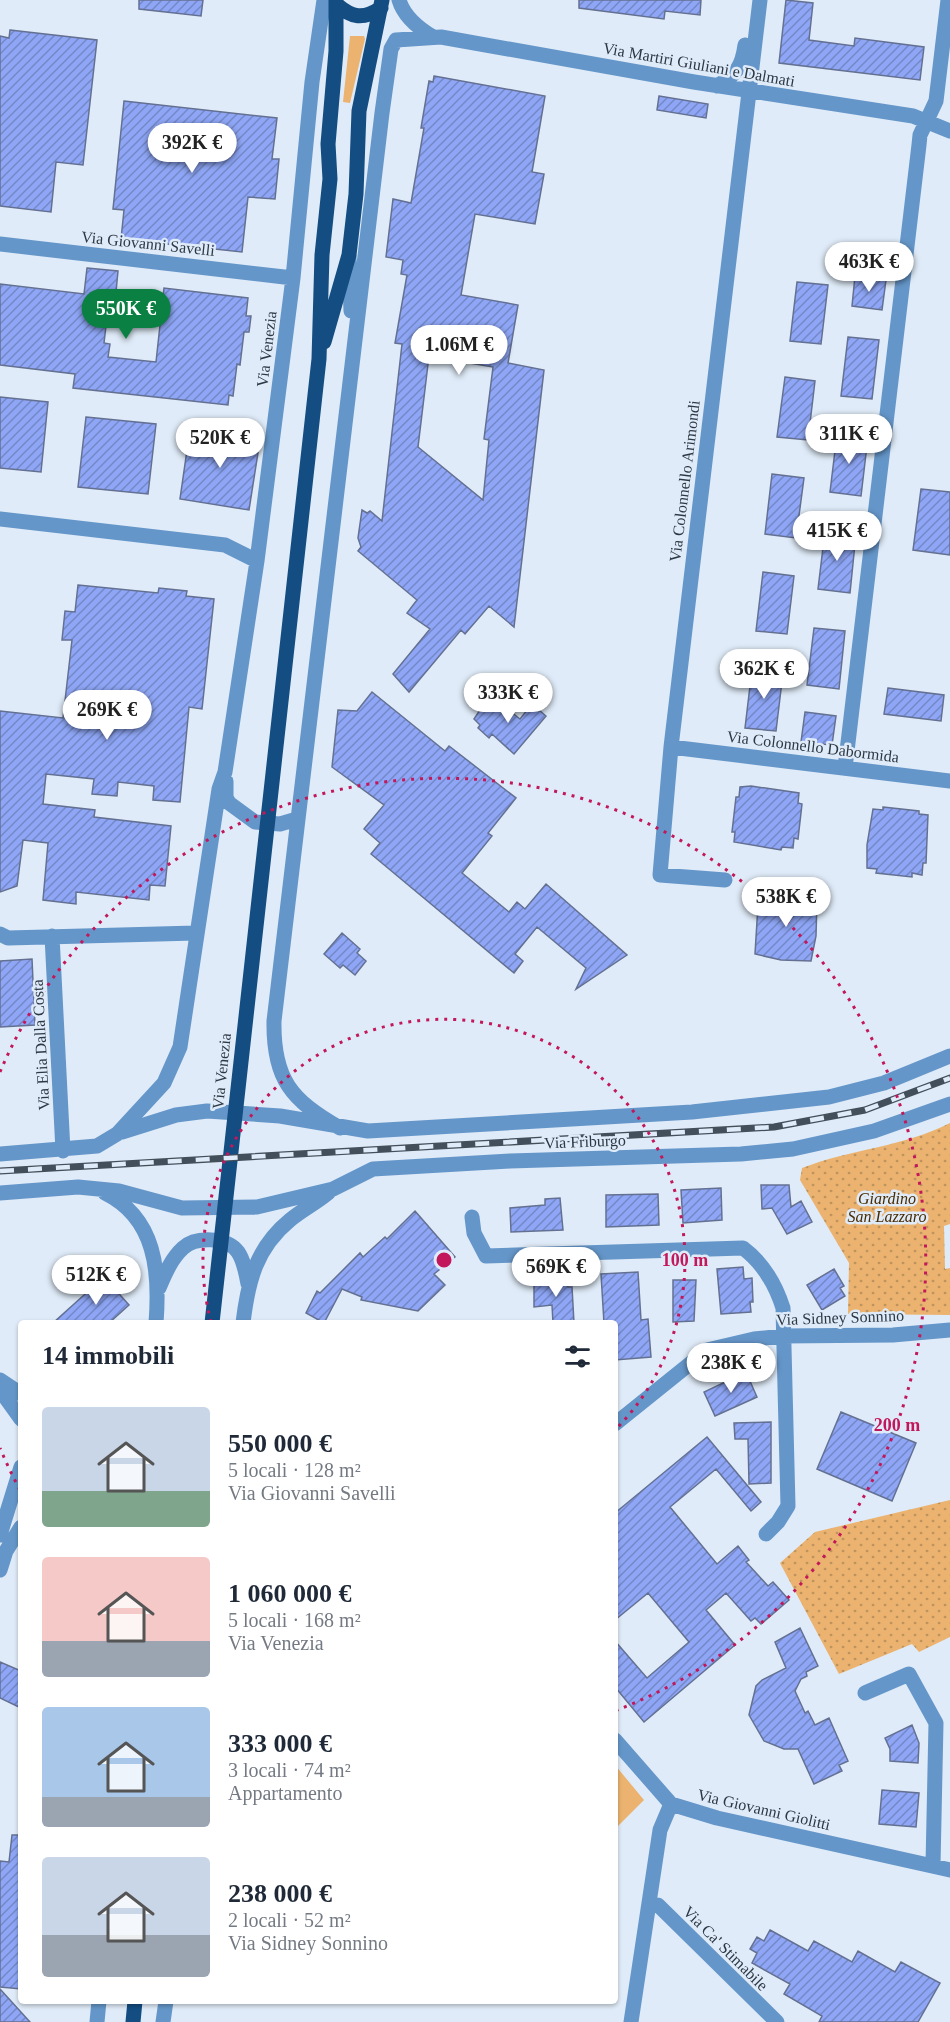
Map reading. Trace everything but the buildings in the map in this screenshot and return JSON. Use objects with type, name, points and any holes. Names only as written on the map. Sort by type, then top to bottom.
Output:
[{"type":"main road","name":"Via Venezia","points":[[332,1],[347,14],[356,17],[370,15],[381,4]]},
{"type":"main road","name":"Via Venezia","points":[[212,1320],[319,359],[322,255],[330,180],[328,144],[336,61],[332,1]]},
{"type":"main road","name":"Via Venezia","points":[[319,359],[349,255],[356,194],[359,111],[375,44],[381,4]]},
{"type":"main road","points":[[133,2022],[135,2004]]},
{"type":"street","points":[[399,0],[407,16],[418,28],[437,37]]},
{"type":"street","points":[[717,86],[735,76],[743,60],[750,0]]},
{"type":"street","name":"Via Colonnello Arimondi","points":[[725,880],[660,875],[671,747],[760,0]]},
{"type":"street","points":[[846,768],[917,156],[920,135],[936,101],[948,0]]},
{"type":"street","name":"Via Venezia","points":[[117,1134],[159,1089],[180,1047],[196,933],[219,789],[225,772],[257,561],[293,278],[312,82],[332,1]]},
{"type":"street","points":[[375,44],[437,37]]},
{"type":"street","name":"Via Martiri Giuliani e Dalmati","points":[[437,37],[717,86],[913,116],[950,131]]},
{"type":"street","name":"Via Venezia","points":[[340,1128],[311,1112],[294,1093],[278,1068],[273,1048],[274,1021],[391,49],[396,40]]},
{"type":"street","name":"Via Giovanni Savelli","points":[[0,244],[293,278]]},
{"type":"street","name":"Via Venezia","points":[[349,255],[351,319],[356,340]]},
{"type":"street","points":[[0,519],[225,545],[257,561]]},
{"type":"street","name":"Via Colonnello Dabormida","points":[[671,747],[950,781]]},
{"type":"street","name":"Via Venezia","points":[[225,772],[226,797],[233,808],[255,822],[280,824],[297,819]]},
{"type":"street","points":[[0,934],[8,938],[196,933]]},
{"type":"street","name":"Via Elia Dalla Costa","points":[[52,936],[63,1151]]},
{"type":"street","name":"Via Friburgo","points":[[117,1134],[176,1115],[224,1111],[280,1116],[340,1128],[412,1130],[692,1112],[829,1097],[884,1083],[950,1056]]},
{"type":"street","name":"Via Friburgo","points":[[0,1194],[94,1188],[119,1191],[182,1208],[257,1207],[333,1189],[362,1172],[373,1169],[521,1161],[741,1154],[793,1149],[874,1131],[950,1104]]},
{"type":"street","points":[[0,1154],[63,1151],[97,1146],[117,1134]]},
{"type":"street","points":[[94,1188],[116,1199],[142,1225],[152,1242],[158,1290],[156,1320]]},
{"type":"street","points":[[243,1320],[248,1284],[259,1255],[288,1222],[333,1189]]},
{"type":"street","points":[[472,1217],[474,1233],[486,1256],[743,1248],[759,1260],[783,1308],[788,1506],[778,1522],[766,1534]]},
{"type":"street","points":[[158,1290],[168,1267],[184,1247],[206,1240],[224,1243],[236,1250],[244,1263],[248,1284]]},
{"type":"street","name":"Via Sidney Sonnino","points":[[618,1422],[707,1350],[754,1339],[783,1336],[893,1335],[950,1330]]},
{"type":"street","points":[[0,1380],[18,1392]]},
{"type":"street","points":[[0,1390],[18,1415]]},
{"type":"street","points":[[0,1535],[18,1477]]},
{"type":"street","points":[[0,1570],[6,1551],[18,1532]]},
{"type":"street","points":[[865,1693],[909,1674],[936,1723],[933,1866]]},
{"type":"street","points":[[618,1743],[671,1804],[660,1830],[631,2022]]},
{"type":"street","name":"Via Giovanni Giolitti","points":[[671,1804],[717,1818],[950,1870]]},
{"type":"street","name":"Via Ca' Stimabile","points":[[649,1903],[658,1905],[777,2022]]},
{"type":"street","points":[[97,2022],[99,2004]]},
{"type":"street","points":[[163,2022],[166,2004]]},
{"type":"green space","points":[[350,36],[364,36],[365,39],[350,103],[343,102]]},
{"type":"green space","name":"Giardino San Lazzaro","points":[[950,1123],[950,1224],[944,1226],[945,1269],[950,1268],[950,1315],[848,1314],[849,1263],[800,1180],[802,1168],[839,1156],[895,1143]]},
{"type":"green space","points":[[950,1500],[950,1637],[919,1652],[912,1644],[839,1674],[780,1563],[815,1532]]},
{"type":"green space","points":[[618,1769],[644,1800],[618,1826]]},
{"type":"railway","points":[[0,1171],[774,1127],[865,1110],[950,1078]]}]
